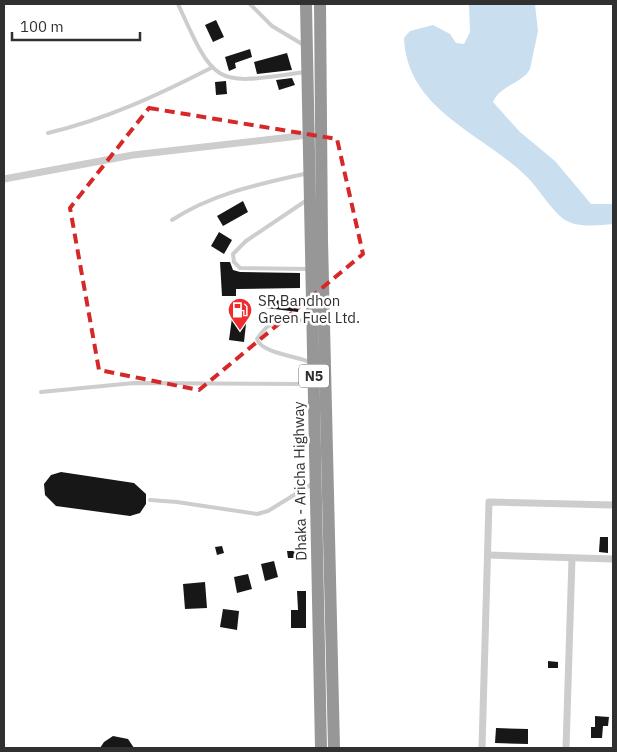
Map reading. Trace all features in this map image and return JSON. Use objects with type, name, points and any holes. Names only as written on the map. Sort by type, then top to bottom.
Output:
[{"type":"highway","name":"Dhaka - Aricha Highway","points":[[306,4],[321,748]]},
{"type":"highway","name":"Dhaka - Aricha Highway","points":[[320,4],[322,240],[334,748]]},
{"type":"street","points":[[4,179],[133,155],[308,135]]},
{"type":"street","points":[[482,748],[490,502],[613,505]]},
{"type":"street","points":[[488,555],[613,559]]},
{"type":"street","points":[[566,748],[572,558]]},
{"type":"lane","points":[[178,4],[193,37],[211,68],[224,77],[237,80],[307,72]]},
{"type":"lane","points":[[250,4],[272,26],[301,42],[307,49]]},
{"type":"lane","points":[[48,133],[82,125],[124,110],[211,68]]},
{"type":"lane","points":[[172,220],[193,206],[220,195],[310,173]]},
{"type":"lane","points":[[310,198],[246,241],[233,254],[234,262],[240,268],[312,269]]},
{"type":"lane","points":[[313,321],[287,320],[272,322],[257,340],[268,351],[300,357],[314,364]]},
{"type":"lane","points":[[41,392],[134,384],[314,384]]},
{"type":"lane","points":[[150,500],[257,514],[268,511],[316,482]]},
{"type":"highlighted area","points":[[149,108],[337,139],[363,254],[199,390],[99,370],[70,208]]},
{"type":"water","points":[[469,4],[535,4],[538,31],[530,69],[522,78],[496,96],[493,102],[520,132],[555,161],[591,204],[613,204],[613,224],[578,225],[562,218],[526,176],[450,118],[432,102],[418,84],[408,63],[404,38],[410,31],[433,25],[450,34],[456,43],[464,44],[470,32]]},
{"type":"building","points":[[216,20],[224,37],[213,42],[205,25]]},
{"type":"building","points":[[250,49],[252,57],[235,63],[236,68],[229,71],[225,57]]},
{"type":"building","points":[[287,53],[292,70],[257,74],[254,62]]},
{"type":"building","points":[[292,78],[295,85],[279,90],[276,80]]},
{"type":"building","points":[[226,81],[227,94],[216,95],[215,82]]},
{"type":"building","points":[[243,201],[248,212],[223,226],[217,216]]},
{"type":"building","points":[[219,232],[232,240],[224,254],[211,246]]},
{"type":"building","points":[[220,262],[230,262],[233,270],[240,272],[300,273],[300,288],[236,289],[236,296],[222,296]]},
{"type":"building","points":[[267,299],[299,303],[298,312],[266,308]]},
{"type":"building","points":[[234,303],[248,306],[244,342],[229,340]]},
{"type":"building","points":[[61,472],[134,483],[146,494],[146,504],[140,513],[130,516],[56,506],[45,495],[44,484],[51,475]]},
{"type":"building","points":[[600,537],[608,537],[608,553],[599,552]]},
{"type":"building","points":[[222,546],[224,553],[217,555],[215,547]]},
{"type":"building","points":[[287,551],[297,551],[298,558],[288,558]]},
{"type":"building","points":[[274,561],[278,577],[265,581],[261,564]]},
{"type":"building","points":[[248,574],[252,589],[237,593],[234,577]]},
{"type":"building","points":[[205,582],[207,608],[185,609],[183,584]]},
{"type":"building","points":[[297,591],[306,591],[306,628],[291,628],[291,610],[298,610]]},
{"type":"building","points":[[223,609],[239,611],[237,630],[220,627]]},
{"type":"building","points":[[548,661],[558,662],[558,668],[548,668]]},
{"type":"building","points":[[595,716],[609,717],[608,726],[603,726],[602,738],[591,738],[591,727],[595,727]]},
{"type":"building","points":[[496,728],[528,729],[528,744],[495,743]]},
{"type":"building","points":[[113,736],[128,739],[134,748],[100,748],[104,742]]},
{"type":"place","name":"SR Bandhon Green Fuel Ltd.","points":[[240,331]]}]
